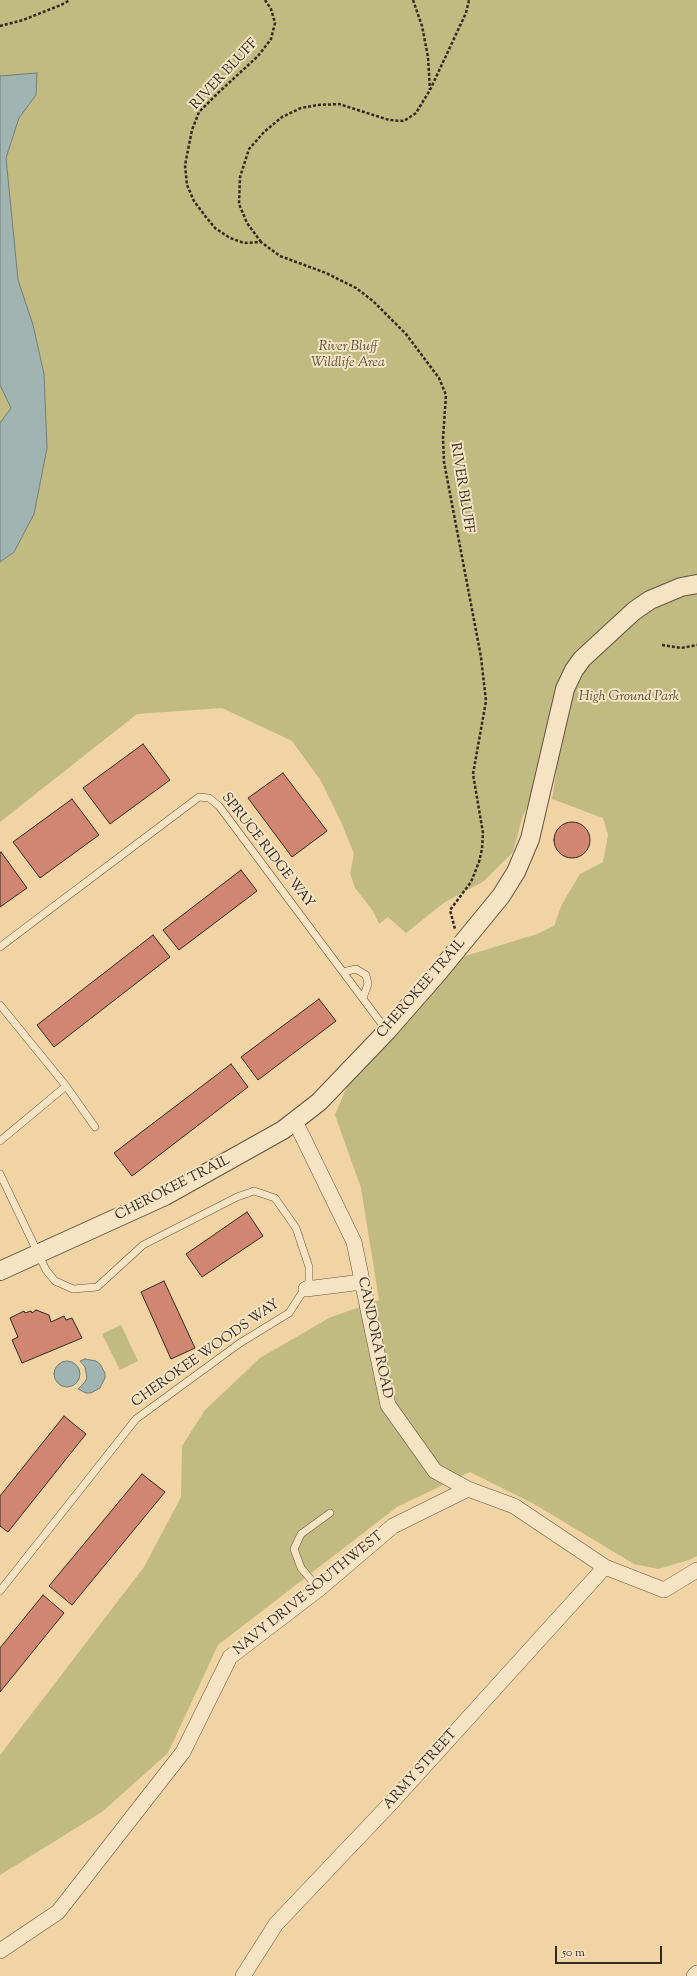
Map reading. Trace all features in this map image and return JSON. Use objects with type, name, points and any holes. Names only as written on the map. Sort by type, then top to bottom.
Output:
[{"type":"street","name":"CHEROKEE TRAIL","points":[[0,1271],[160,1199],[215,1169],[295,1121],[319,1102],[387,1031],[501,896],[522,860],[530,839],[565,688],[574,670],[582,659],[634,611],[650,600],[681,587],[697,584]]},
{"type":"street","name":"CANDORA ROAD","points":[[295,1121],[354,1242],[388,1405],[435,1471],[468,1489],[514,1506],[605,1568],[664,1590],[697,1570]]},
{"type":"street","points":[[306,1289],[362,1282]]},
{"type":"street","name":"NAVY DRIVE SOUTHWEST","points":[[0,1951],[58,1912],[183,1752],[230,1657],[319,1589],[393,1526],[468,1489]]},
{"type":"street","name":"ARMY STREET","points":[[243,1976],[276,1924],[392,1802],[605,1568]]},
{"type":"street","points":[[694,1976],[697,1973]]},
{"type":"lane","name":"SPRUCE RIDGE WAY","points":[[0,947],[199,797],[209,798],[218,806],[387,1031]]},
{"type":"lane","points":[[343,972],[356,969],[366,975],[368,984],[363,998]]},
{"type":"lane","points":[[0,1004],[66,1086],[95,1127]]},
{"type":"lane","points":[[0,1141],[66,1086]]},
{"type":"lane","name":"CHEROKEE WOODS WAY","points":[[0,1174],[38,1254],[55,1281],[73,1289],[97,1287],[144,1245],[237,1197],[254,1191],[275,1198],[296,1228],[309,1267],[309,1282],[306,1289],[289,1313],[240,1343],[136,1419],[0,1591]]},
{"type":"lane","points":[[319,1589],[300,1568],[294,1549],[301,1534],[330,1513]]},
{"type":"path","points":[[0,26],[61,6],[70,0]]},
{"type":"path","name":"RIVER BLUFF","points":[[264,0],[271,9],[275,23],[271,39],[258,56],[199,112],[192,130],[185,165],[187,185],[194,201],[215,228],[230,238],[244,243],[261,242],[280,256],[326,273],[356,288],[374,301],[406,334],[439,378],[446,395],[443,438],[444,462],[481,657],[486,701],[473,774],[483,834],[482,849],[479,862],[471,882],[450,910],[459,947]]},
{"type":"path","points":[[413,0],[422,26],[428,57],[430,90]]},
{"type":"path","points":[[261,242],[247,223],[239,204],[240,177],[249,149],[264,132],[282,118],[300,108],[339,104],[390,120],[404,121],[416,113],[430,90],[466,13],[469,0]]},
{"type":"path","points":[[662,645],[681,648],[697,644]]},
{"type":"green space","name":"River Bluff Wildlife Area","points":[[0,0],[697,0],[697,1556],[689,1560],[658,1569],[634,1564],[534,1504],[470,1472],[397,1507],[218,1645],[168,1753],[102,1812],[0,1875],[0,1755],[144,1567],[181,1497],[182,1446],[205,1410],[260,1358],[329,1318],[379,1300],[361,1188],[335,1115],[348,1084],[462,957],[537,934],[554,926],[562,904],[580,874],[603,862],[608,835],[603,818],[552,799],[557,767],[547,766],[522,818],[513,852],[484,881],[445,902],[406,933],[388,917],[379,924],[373,911],[355,888],[350,873],[354,854],[341,822],[321,781],[292,741],[222,708],[137,714],[0,822]]},
{"type":"green space","points":[[121,1325],[138,1361],[120,1370],[102,1334]]},
{"type":"shaded area","points":[[37,73],[36,95],[19,118],[6,158],[18,280],[33,325],[44,374],[47,448],[34,514],[14,552],[0,562],[0,423],[11,408],[0,385],[0,76]]},
{"type":"shaded area","points":[[85,1359],[96,1361],[100,1364],[105,1373],[105,1378],[100,1388],[91,1393],[86,1393],[78,1389],[87,1378],[85,1367],[80,1361]]},
{"type":"shaded area","points":[[67,1361],[77,1364],[80,1374],[77,1384],[67,1387],[57,1384],[54,1374],[57,1364]]},
{"type":"building","points":[[143,744],[170,780],[110,824],[83,788]]},
{"type":"building","points":[[283,773],[327,831],[292,857],[248,798]]},
{"type":"building","points":[[72,799],[99,835],[40,878],[13,842]]},
{"type":"building","points":[[572,822],[582,825],[587,830],[590,840],[587,850],[582,855],[572,858],[562,855],[557,850],[554,840],[557,830],[562,825]]},
{"type":"building","points":[[1,852],[27,888],[0,907],[0,853]]},
{"type":"building","points":[[241,870],[257,891],[179,950],[163,930]]},
{"type":"building","points":[[153,935],[170,957],[54,1047],[37,1025]]},
{"type":"building","points":[[319,999],[336,1021],[258,1080],[241,1057]]},
{"type":"building","points":[[231,1064],[248,1087],[132,1176],[114,1153]]},
{"type":"building","points":[[247,1212],[263,1236],[202,1277],[186,1254]]},
{"type":"building","points":[[164,1281],[195,1348],[171,1359],[141,1292]]},
{"type":"building","points":[[36,1310],[49,1315],[51,1322],[64,1316],[66,1320],[72,1318],[82,1338],[22,1363],[12,1340],[18,1337],[10,1318],[24,1311],[25,1313],[31,1311],[32,1313]]},
{"type":"building","points":[[64,1416],[86,1434],[8,1532],[0,1526],[0,1496]]},
{"type":"building","points":[[142,1474],[165,1492],[72,1605],[49,1586]]},
{"type":"building","points":[[43,1595],[64,1613],[0,1692],[0,1648]]},
{"type":"park label","name":"High Ground Park","points":[[629,698]]}]
